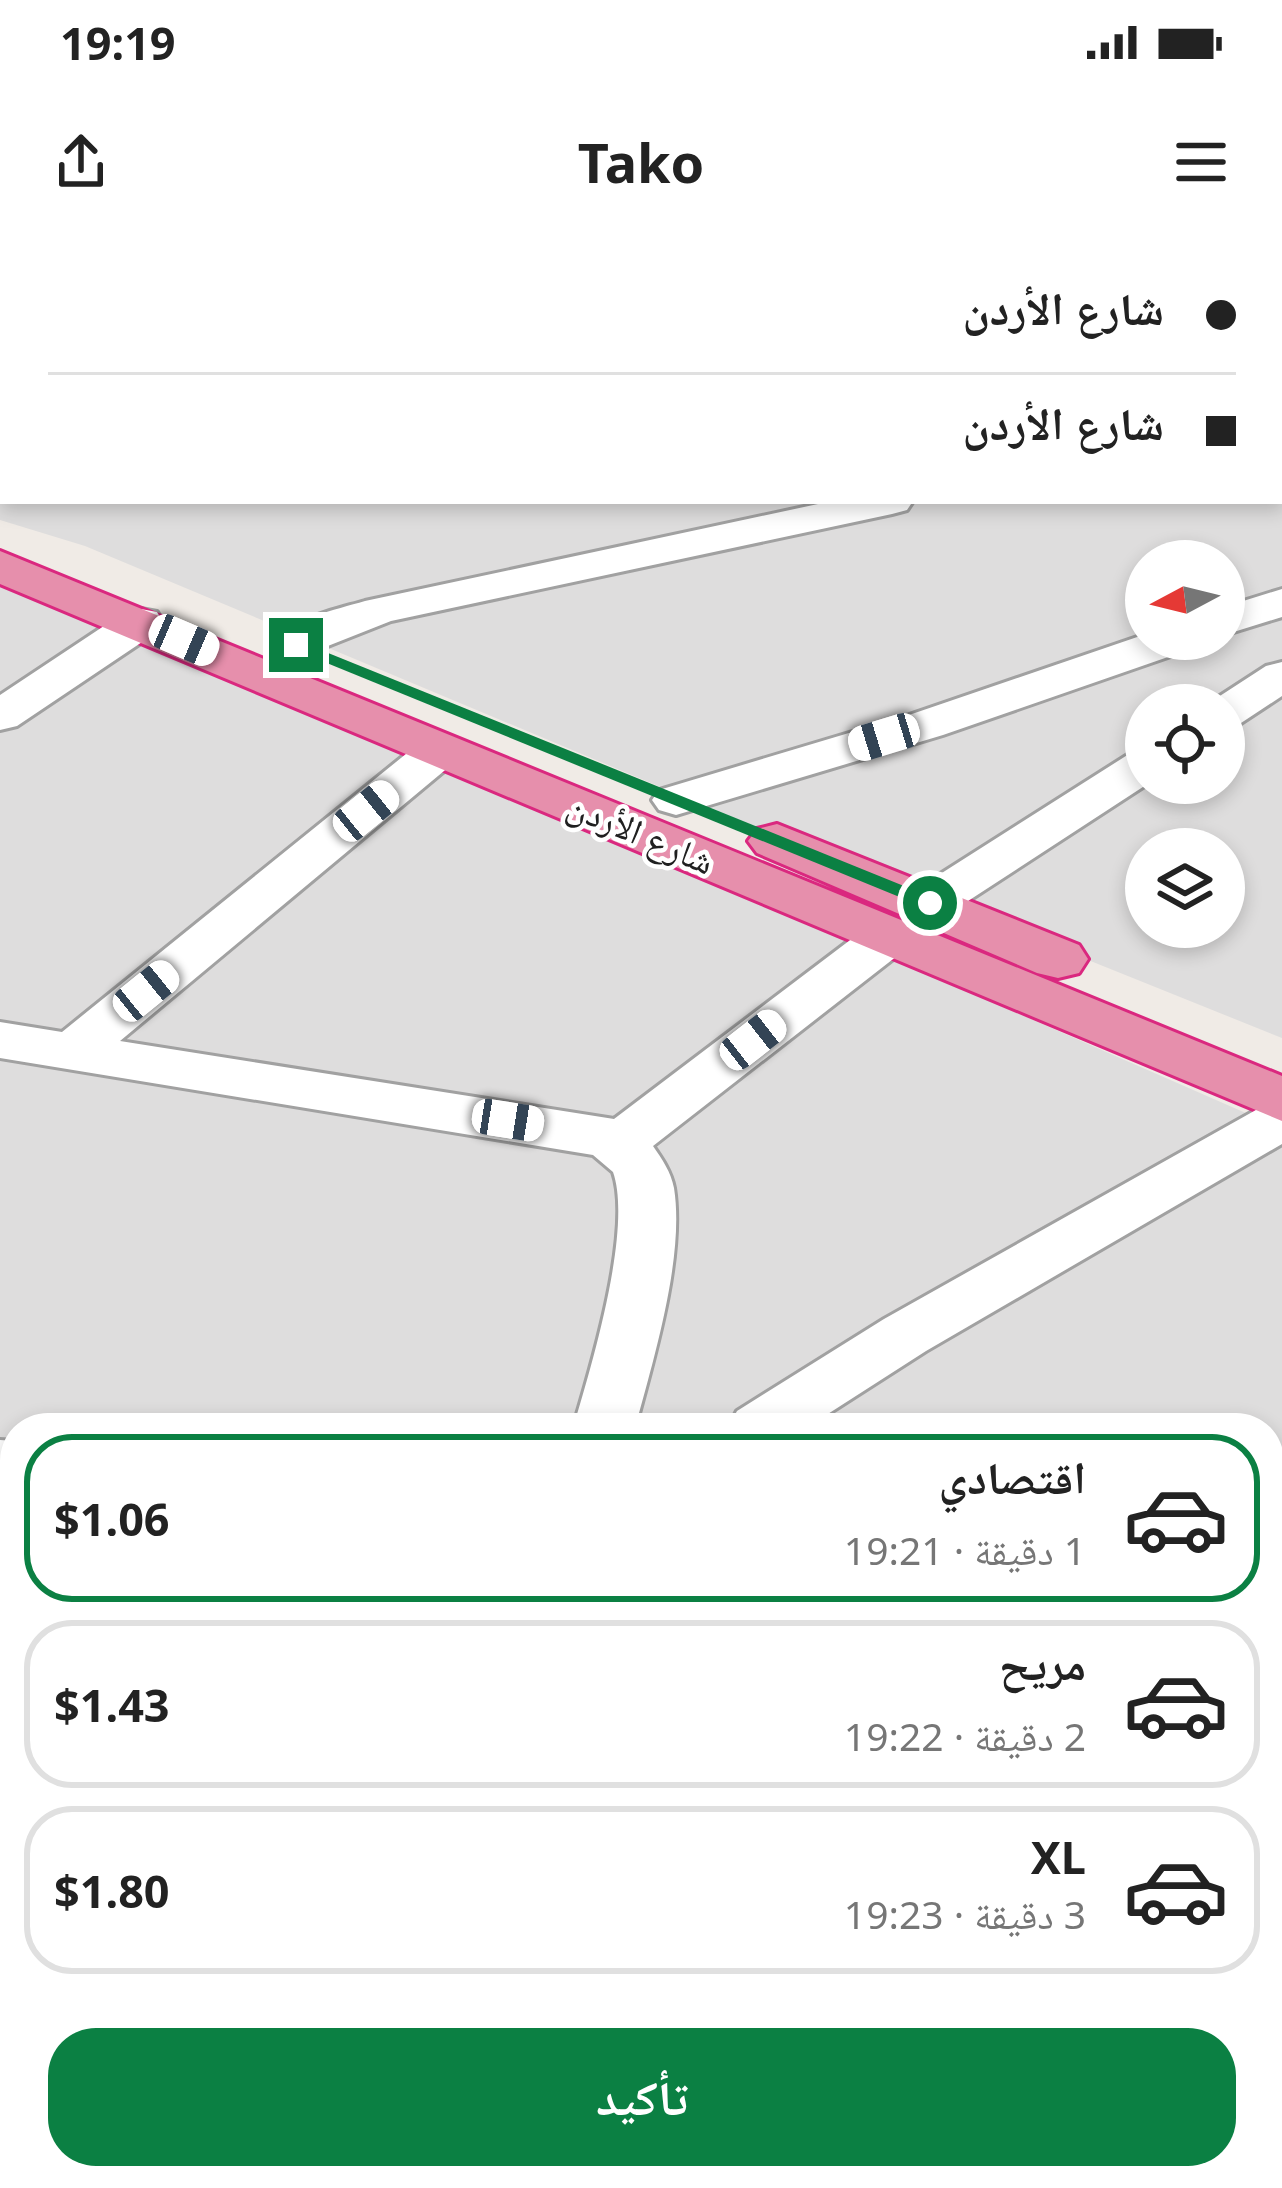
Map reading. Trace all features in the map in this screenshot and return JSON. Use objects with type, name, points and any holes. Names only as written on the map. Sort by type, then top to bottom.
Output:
[{"type":"highway","name":"شارع الأردن","points":[[0,532],[296,645],[594,789],[909,920],[1282,1056]]},
{"type":"highway","name":"شارع الأردن","points":[[0,566],[439,751],[594,789],[676,800],[909,920],[1282,1100]]},
{"type":"street","points":[[296,645],[334,624],[381,610],[878,504]]},
{"type":"street","points":[[1245,615],[1282,602]]},
{"type":"street","points":[[0,716],[141,622]]},
{"type":"street","points":[[676,800],[926,725],[1125,656]]},
{"type":"street","points":[[1245,700],[1282,676]]},
{"type":"street","points":[[73,1051],[439,751]]},
{"type":"street","points":[[619,1144],[909,920],[1125,778]]},
{"type":"street","points":[[0,1040],[596,1133],[619,1144],[637,1161],[648,1199],[607,1413]]},
{"type":"street","points":[[782,1413],[905,1334],[1282,1119]]},
{"type":"shaded area","points":[[0,504],[1282,504],[1282,1038],[737,819],[85,546],[0,520]]},
{"type":"shaded area","points":[[0,576],[157,636],[1282,1129],[1282,1413],[0,1413]]},
{"type":"route","points":[[296,645],[930,903]]}]
